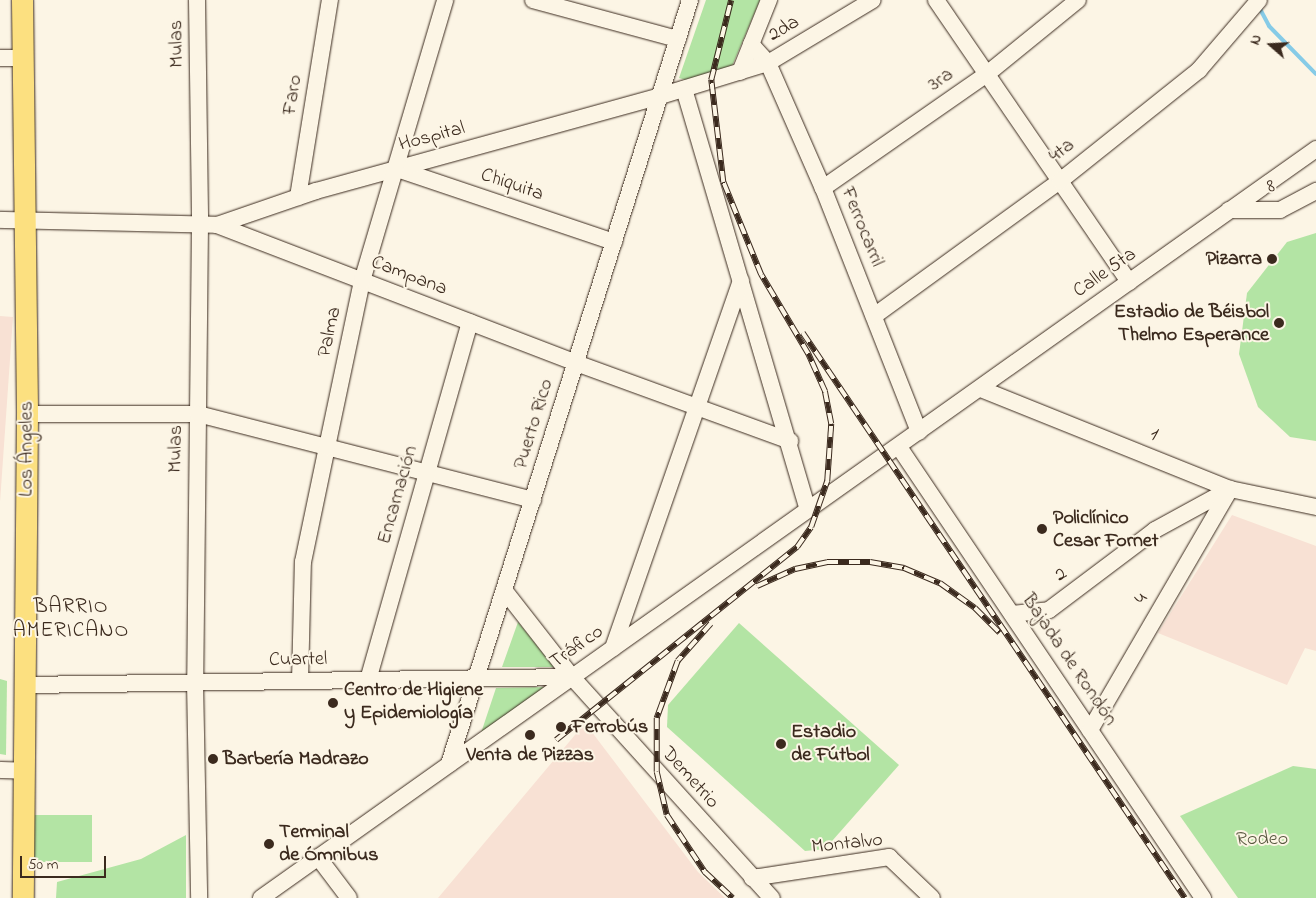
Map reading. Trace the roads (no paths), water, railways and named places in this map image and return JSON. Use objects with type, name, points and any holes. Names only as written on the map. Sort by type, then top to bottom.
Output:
[{"type":"main road","name":"Los Ángeles","points":[[22,0],[27,221],[23,898]]},
{"type":"street","name":"Mulas","points":[[197,0],[200,224],[195,682],[199,898]]},
{"type":"street","name":"Faro","points":[[298,197],[330,0]]},
{"type":"street","name":"Palma","points":[[300,681],[303,562],[362,281],[397,169],[445,0]]},
{"type":"street","points":[[533,0],[678,39]]},
{"type":"street","name":"Puerto Rico","points":[[449,764],[690,0]]},
{"type":"street","points":[[660,96],[740,72],[769,0]]},
{"type":"street","name":"2da","points":[[740,72],[768,63],[873,0]]},
{"type":"street","points":[[936,0],[1129,282]]},
{"type":"street","name":"3ra","points":[[823,188],[986,74],[1078,0]]},
{"type":"street","name":"4ta","points":[[874,316],[1060,181],[1199,70],[1255,6]]},
{"type":"street","name":"Ferrocarril","points":[[751,44],[768,63],[823,188],[919,432]]},
{"type":"street","points":[[0,58],[23,58]]},
{"type":"street","points":[[684,89],[790,441],[808,509]]},
{"type":"street","name":"Hospital","points":[[217,225],[298,197],[660,96]]},
{"type":"street","name":"Calle 5ta","points":[[919,432],[1316,149]]},
{"type":"street","name":"Chiquita","points":[[397,169],[614,242]]},
{"type":"street","name":"8","points":[[1230,210],[1280,210],[1316,191]]},
{"type":"street","name":"Campana","points":[[0,220],[217,225],[576,363],[790,441]]},
{"type":"street","points":[[613,648],[741,281]]},
{"type":"street","name":"Encarnación","points":[[368,680],[470,322]]},
{"type":"street","name":"1","points":[[980,388],[1230,489],[1316,507]]},
{"type":"street","points":[[27,414],[198,414],[533,500]]},
{"type":"street","name":"Tráfico","points":[[261,898],[919,432]]},
{"type":"street","name":"Bajada de Rondón","points":[[899,447],[1203,898]]},
{"type":"street","name":"2","points":[[1012,614],[1049,610],[1155,530],[1230,489]]},
{"type":"street","name":"4","points":[[1090,730],[1230,489]]},
{"type":"street","name":"Demetrio","points":[[504,590],[572,677],[772,898]]},
{"type":"street","name":"Cuartel","points":[[25,685],[572,677]]},
{"type":"street","points":[[0,770],[24,771]]},
{"type":"street","points":[[318,857],[348,898]]},
{"type":"street","name":"Montalvo","points":[[752,878],[890,857],[932,898]]},
{"type":"waterway","points":[[1259,7],[1269,26],[1316,74]]},
{"type":"railway","points":[[556,740],[797,547],[811,527],[827,481],[831,424],[825,392],[808,354],[761,275],[723,182],[711,80],[731,0]]},
{"type":"railway","points":[[803,333],[1185,898]]},
{"type":"railway","points":[[757,586],[795,569],[827,562],[870,562],[904,568],[940,583],[975,608],[1000,633]]},
{"type":"railway","points":[[711,624],[678,661],[657,718],[657,772],[667,815],[705,872],[733,898]]},
{"type":"place","name":"Pizarra","points":[[1272,259]]},
{"type":"place","name":"Estadio de Béisbol Thelmo Esperance","points":[[1279,323]]},
{"type":"place","name":"Policlínico Cesar Fornet","points":[[1042,529]]},
{"type":"place","name":"Centro de Higiene y Epidemiología","points":[[333,703]]},
{"type":"place","name":"Ferrobús","points":[[561,727]]},
{"type":"place","name":"Venta de Pizzas","points":[[530,735]]},
{"type":"place","name":"Estadio de Fútbol","points":[[781,744]]},
{"type":"place","name":"Barbería Madrazo","points":[[213,759]]},
{"type":"place","name":"Terminal de Ómnibus","points":[[269,844]]},
{"type":"district","name":"BARRIO AMERICANO","points":[[71,619]]},
{"type":"park label","name":"Rodeo","points":[[1262,839]]}]
